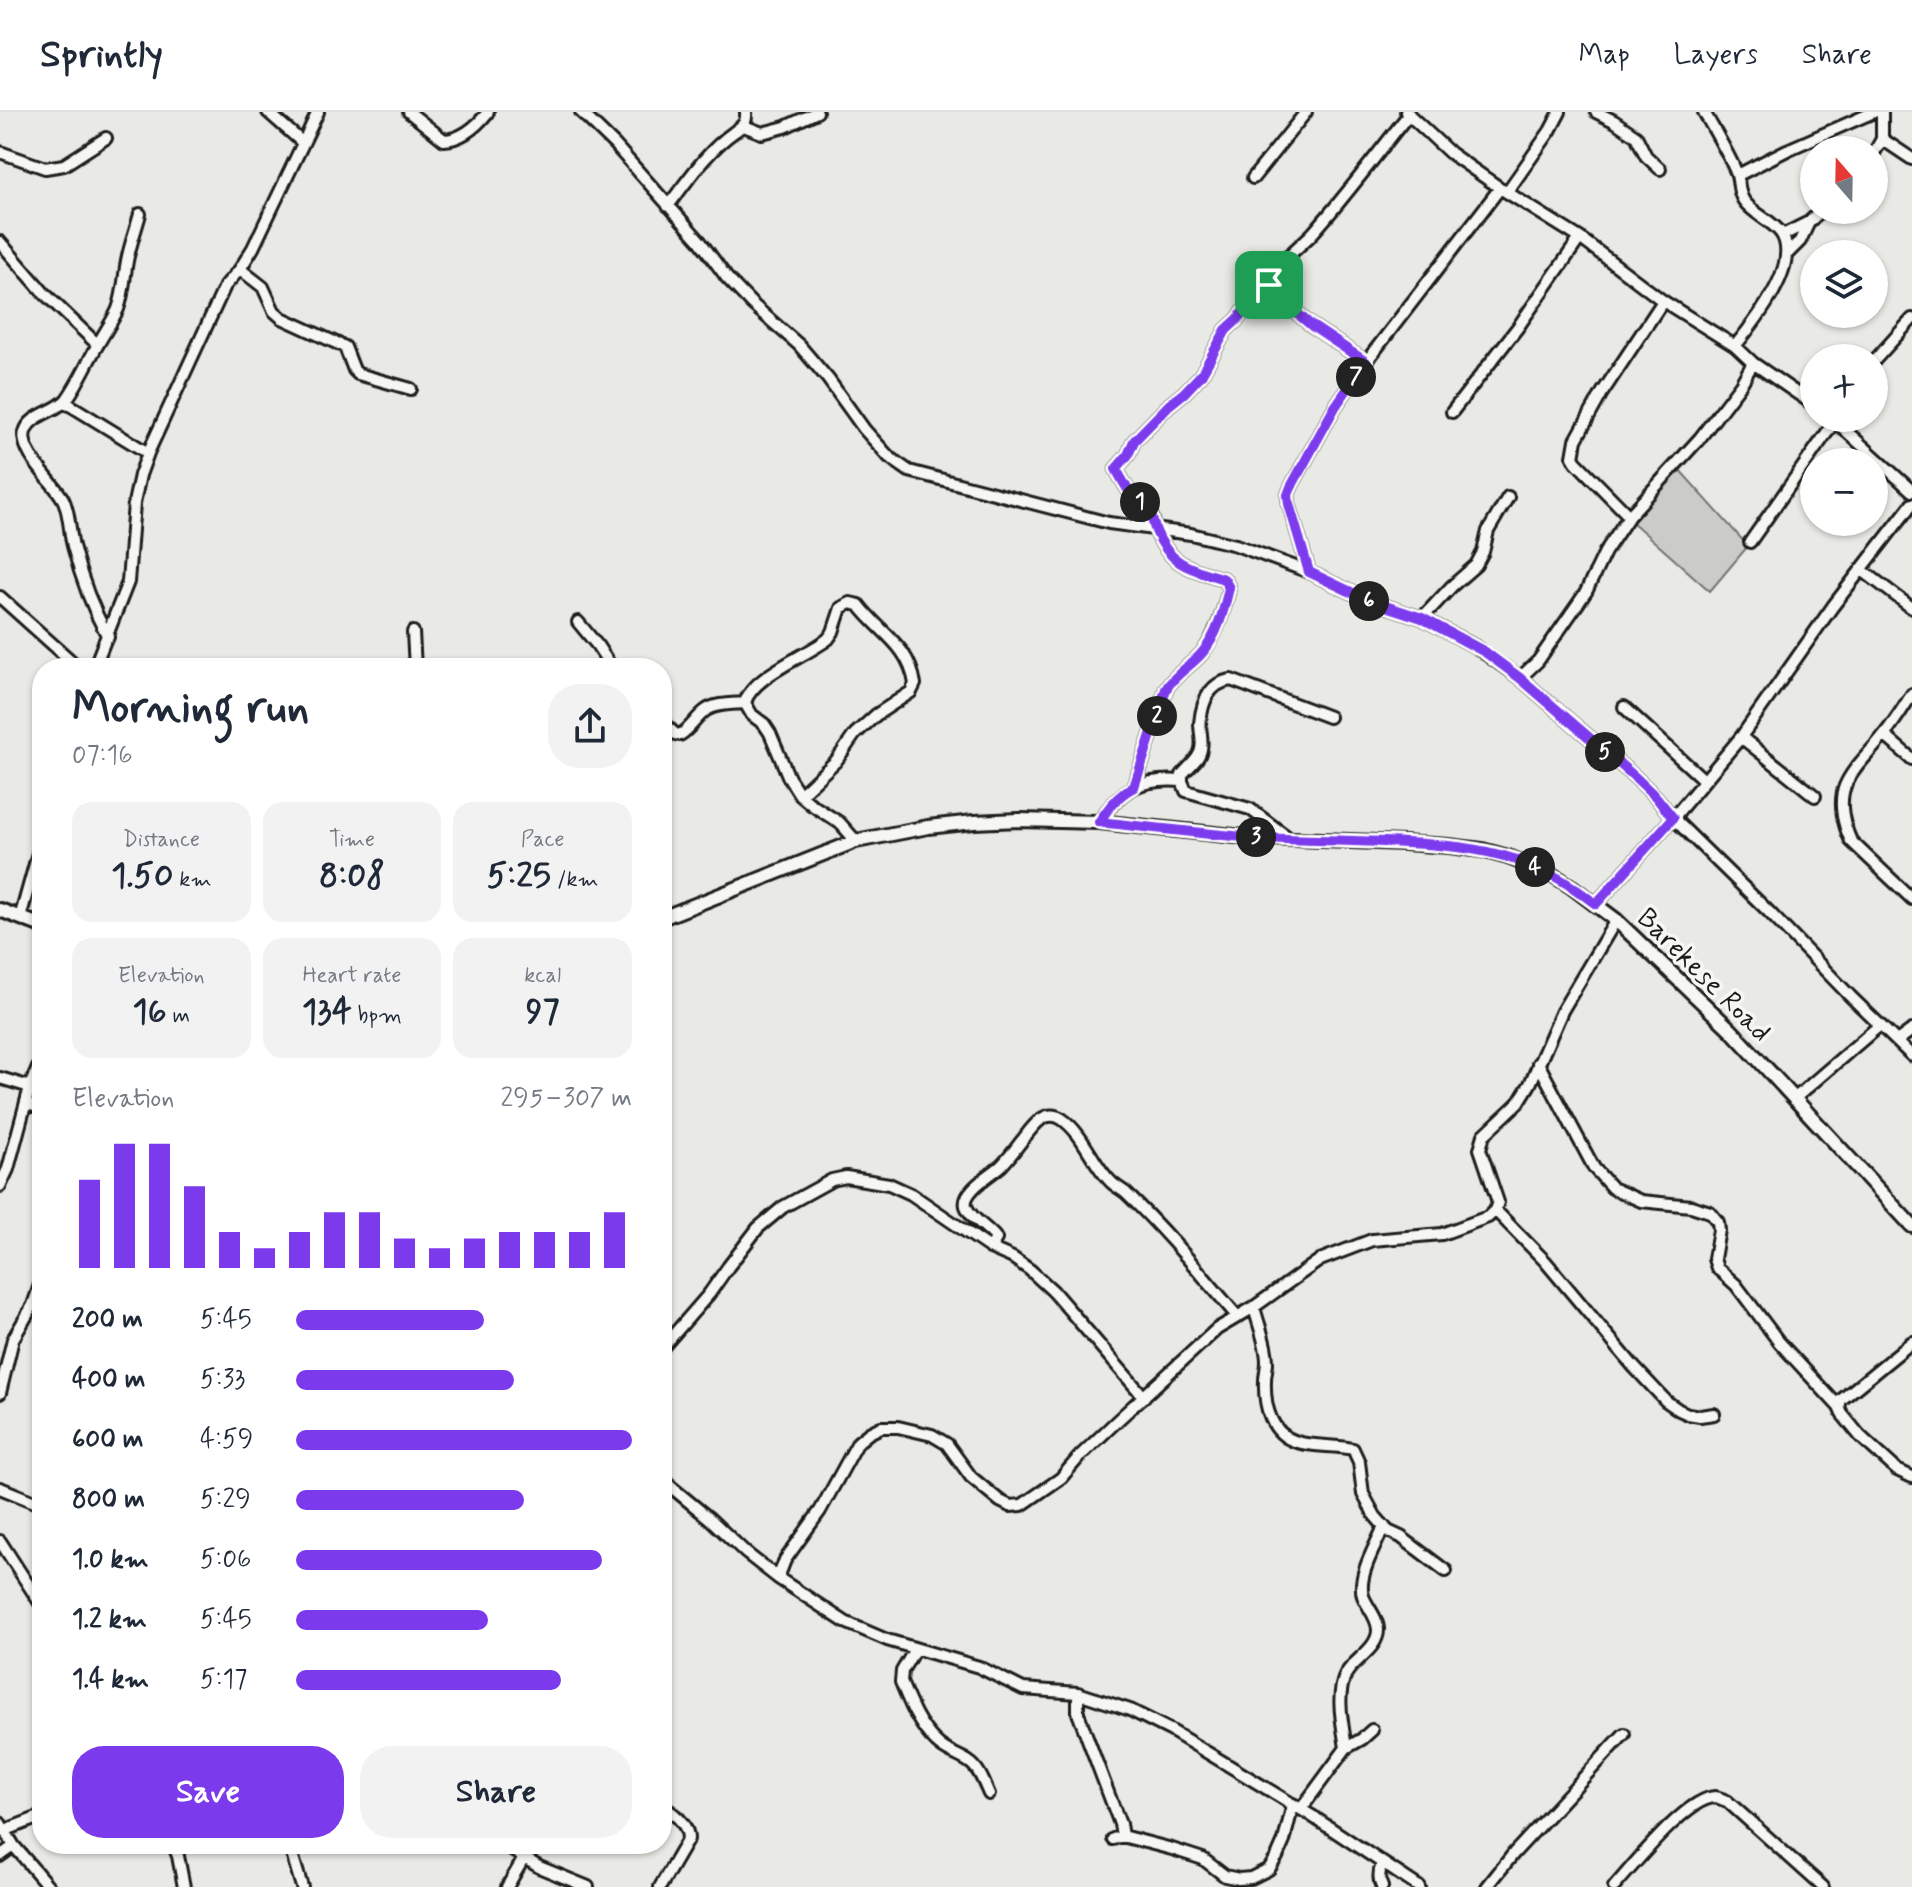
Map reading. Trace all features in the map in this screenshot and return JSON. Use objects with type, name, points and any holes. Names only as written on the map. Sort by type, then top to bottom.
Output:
[{"type":"main road","name":"Barekese Road","points":[[672,914],[856,841],[974,822],[1099,822],[1244,837],[1482,850],[1550,873],[1616,920],[1731,1030],[1912,1226]]},
{"type":"main road","points":[[0,910],[32,922]]},
{"type":"street","points":[[268,112],[303,143]]},
{"type":"street","points":[[99,658],[128,582],[134,503],[148,453],[225,286],[253,248],[318,112]]},
{"type":"street","points":[[409,112],[444,140],[453,140],[467,133],[488,112]]},
{"type":"street","points":[[581,112],[615,145],[700,241],[727,278],[799,345],[889,457],[909,471],[1109,523],[1206,536],[1309,572],[1370,601],[1422,618],[1476,647],[1520,678],[1635,777],[1912,1056]]},
{"type":"street","points":[[668,206],[712,151],[744,126],[746,112]]},
{"type":"street","points":[[744,126],[762,133],[785,127],[817,112]]},
{"type":"street","points":[[1253,178],[1306,112]]},
{"type":"street","points":[[1309,572],[1289,504],[1291,487],[1366,362],[1550,131],[1560,112]]},
{"type":"street","points":[[1596,112],[1636,136],[1646,156],[1660,169]]},
{"type":"street","points":[[1704,112],[1738,175],[1738,189],[1744,201],[1783,235],[1786,255],[1784,270],[1758,318],[1735,346]]},
{"type":"street","points":[[1738,175],[1874,112]]},
{"type":"street","points":[[1882,112],[1882,136]]},
{"type":"street","points":[[1134,787],[1166,689],[1204,651],[1216,630],[1229,588],[1224,579],[1187,568],[1173,557],[1154,529],[1148,510],[1129,492],[1116,469],[1128,455],[1134,441],[1201,375],[1226,330],[1269,285],[1280,266],[1312,233],[1408,113],[1450,153],[1580,238],[1663,301],[1735,346],[1753,363],[1800,395]]},
{"type":"street","points":[[0,152],[45,168],[64,165],[106,138]]},
{"type":"street","points":[[1888,143],[1912,159]]},
{"type":"street","points":[[108,637],[93,610],[73,544],[65,503],[27,451],[24,433],[27,427],[65,402],[118,307],[140,214]]},
{"type":"street","points":[[1783,235],[1805,224]]},
{"type":"street","points":[[1786,255],[1800,241],[1808,224]]},
{"type":"street","points":[[1452,412],[1518,327],[1580,238]]},
{"type":"street","points":[[0,242],[44,293],[97,344]]},
{"type":"street","points":[[240,269],[263,287],[274,311],[282,318],[345,347],[358,374],[411,389]]},
{"type":"street","points":[[1269,285],[1272,292],[1312,326],[1366,362]]},
{"type":"street","points":[[1629,516],[1576,462],[1573,450],[1602,393],[1663,301]]},
{"type":"street","points":[[1888,346],[1912,319]]},
{"type":"street","points":[[1520,678],[1538,661],[1586,592],[1605,552],[1629,516],[1700,438],[1753,363]]},
{"type":"street","points":[[65,402],[148,453]]},
{"type":"street","points":[[1750,542],[1825,432]]},
{"type":"street","points":[[1846,432],[1912,491]]},
{"type":"street","points":[[1422,618],[1476,565],[1488,531],[1508,497]]},
{"type":"street","points":[[1596,904],[1741,737],[1833,606],[1912,504]]},
{"type":"street","points":[[1862,570],[1912,608]]},
{"type":"street","points":[[0,597],[68,658]]},
{"type":"street","points":[[800,795],[836,761],[855,734],[876,715],[911,692],[915,684],[914,675],[899,645],[859,605],[850,603],[841,608],[828,639],[759,683],[747,694],[745,703],[770,733],[789,778],[800,795],[840,823],[856,841]]},
{"type":"street","points":[[578,622],[605,658]]},
{"type":"street","points":[[413,632],[414,658]]},
{"type":"street","points":[[1290,839],[1250,809],[1186,791],[1182,775],[1201,751],[1200,723],[1205,703],[1213,686],[1231,680],[1329,717]]},
{"type":"street","points":[[1912,694],[1845,786],[1842,806],[1851,841],[1912,899]]},
{"type":"street","points":[[672,731],[680,735],[710,708],[745,703]]},
{"type":"street","points":[[1624,707],[1704,780]]},
{"type":"street","points":[[1884,735],[1912,759]]},
{"type":"street","points":[[1741,737],[1815,796]]},
{"type":"street","points":[[1099,822],[1110,805],[1144,782],[1182,781]]},
{"type":"street","points":[[20,918],[32,875]]},
{"type":"street","points":[[778,1578],[785,1560],[820,1511],[858,1442],[869,1433],[881,1427],[898,1427],[932,1435],[947,1444],[971,1477],[1000,1501],[1010,1506],[1022,1505],[1061,1478],[1080,1456],[1217,1329],[1320,1260],[1372,1240],[1442,1234],[1488,1217],[1498,1202],[1480,1149],[1484,1135],[1519,1102],[1562,1011],[1616,920]]},
{"type":"street","points":[[1794,1099],[1880,1025]]},
{"type":"street","points":[[1897,1041],[1912,1030]]},
{"type":"street","points":[[1538,1063],[1594,1168],[1612,1188],[1641,1201],[1691,1206],[1710,1212],[1718,1222],[1714,1259],[1717,1268],[1736,1285],[1779,1342],[1839,1407],[1860,1436],[1897,1470],[1912,1477]]},
{"type":"street","points":[[0,1078],[30,1087]]},
{"type":"street","points":[[0,1186],[8,1169],[32,1082]]},
{"type":"street","points":[[26,1104],[32,1106]]},
{"type":"street","points":[[990,1248],[996,1239],[970,1213],[966,1198],[970,1191],[1000,1167],[1039,1120],[1048,1115],[1057,1117],[1065,1121],[1078,1136],[1111,1182],[1161,1229],[1237,1316]]},
{"type":"street","points":[[672,1337],[709,1294],[758,1228],[783,1207],[832,1180],[846,1177],[889,1184],[911,1194],[990,1248],[1030,1270],[1053,1291],[1144,1397]]},
{"type":"street","points":[[1495,1210],[1545,1261],[1666,1401],[1688,1414],[1714,1414]]},
{"type":"street","points":[[0,1393],[4,1353],[32,1307]]},
{"type":"street","points":[[1254,1307],[1266,1350],[1266,1407],[1272,1422],[1280,1433],[1294,1442],[1353,1449],[1359,1462],[1363,1494],[1375,1516],[1388,1531],[1401,1537],[1446,1571]]},
{"type":"street","points":[[1839,1407],[1841,1400],[1912,1342]]},
{"type":"street","points":[[0,1488],[32,1501]]},
{"type":"street","points":[[672,1488],[778,1578],[845,1622],[887,1640],[979,1667],[1023,1689],[1078,1693],[1130,1710],[1170,1730],[1297,1807],[1419,1887]]},
{"type":"street","points":[[1346,1748],[1340,1706],[1344,1679],[1379,1633],[1363,1595],[1361,1582],[1384,1526]]},
{"type":"street","points":[[0,1541],[32,1591]]},
{"type":"street","points":[[915,1649],[900,1676],[917,1719],[948,1753],[970,1762],[989,1794]]},
{"type":"street","points":[[1078,1693],[1078,1713],[1120,1824],[1117,1837],[1203,1859],[1225,1876],[1239,1879],[1261,1875],[1269,1869],[1297,1807],[1346,1748],[1372,1730]]},
{"type":"street","points":[[1487,1887],[1514,1853],[1624,1734]]},
{"type":"street","points":[[1614,1887],[1666,1828],[1701,1801],[1716,1796],[1727,1801],[1823,1887]]},
{"type":"street","points":[[660,1887],[688,1839],[688,1832],[672,1812]]},
{"type":"street","points":[[32,1819],[3,1827],[14,1846],[49,1887]]},
{"type":"street","points":[[0,1856],[14,1846]]},
{"type":"street","points":[[177,1854],[184,1887]]},
{"type":"street","points":[[292,1854],[302,1887]]},
{"type":"street","points":[[518,1854],[539,1867],[588,1887]]},
{"type":"street","points":[[507,1887],[524,1858]]},
{"type":"street","points":[[1382,1863],[1379,1869],[1382,1887]]},
{"type":"shaded area","points":[[1678,468],[1748,546],[1710,591],[1631,521]]},
{"type":"route","points":[[1269,285],[1272,292],[1312,326],[1366,362],[1335,407],[1288,495],[1309,572],[1370,601],[1422,618],[1485,652],[1520,678],[1635,777],[1673,818],[1596,904],[1550,873],[1482,850],[1404,843],[1244,837],[1099,822],[1110,805],[1134,787],[1166,689],[1204,651],[1216,630],[1229,588],[1224,579],[1187,568],[1173,557],[1154,529],[1148,510],[1129,492],[1116,469],[1128,455],[1134,441],[1201,375],[1226,330],[1269,285]]}]
